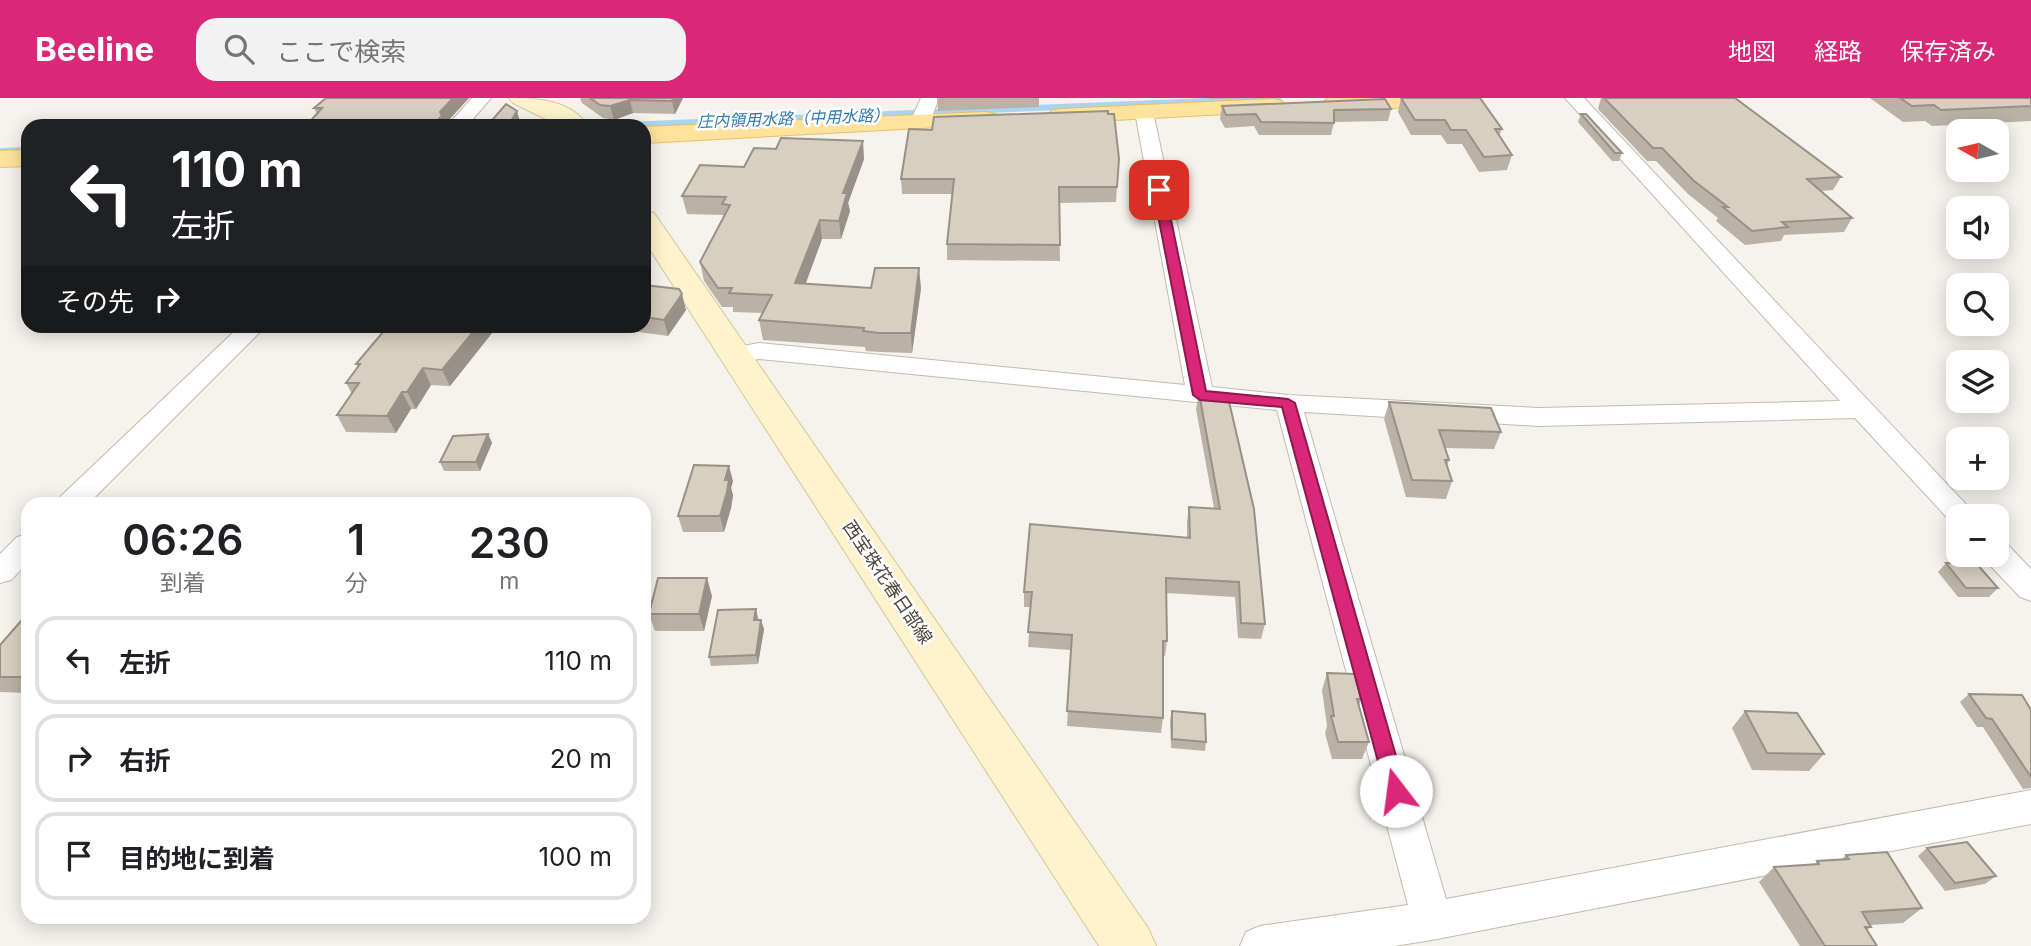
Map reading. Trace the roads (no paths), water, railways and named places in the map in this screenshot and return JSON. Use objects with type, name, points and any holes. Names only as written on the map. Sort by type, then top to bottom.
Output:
[{"type":"main road","points":[[521,98],[549,108],[566,119]]},
{"type":"main road","points":[[1041,117],[1453,98]]},
{"type":"main road","points":[[651,135],[1014,118]]},
{"type":"main road","points":[[0,159],[21,158]]},
{"type":"main road","name":"西宝珠花春日部線","points":[[651,229],[1129,946]]},
{"type":"street","points":[[463,119],[482,98]]},
{"type":"street","points":[[920,122],[930,98]]},
{"type":"street","points":[[1574,98],[1951,504]]},
{"type":"street","points":[[1144,112],[1200,395]]},
{"type":"street","points":[[77,497],[247,333]]},
{"type":"street","points":[[736,354],[758,351],[1288,403],[1539,417],[1860,409]]},
{"type":"street","points":[[1288,403],[1432,920]]},
{"type":"street","points":[[0,572],[21,552]]},
{"type":"street","points":[[2009,566],[2031,589]]},
{"type":"street","points":[[1260,946],[1432,920],[2031,807]]},
{"type":"waterway","name":"庄内領用水路（中用水路）","points":[[651,124],[1278,98]]},
{"type":"waterway","name":"庄内領用水路（中用水路）","points":[[0,151],[21,150]]}]
